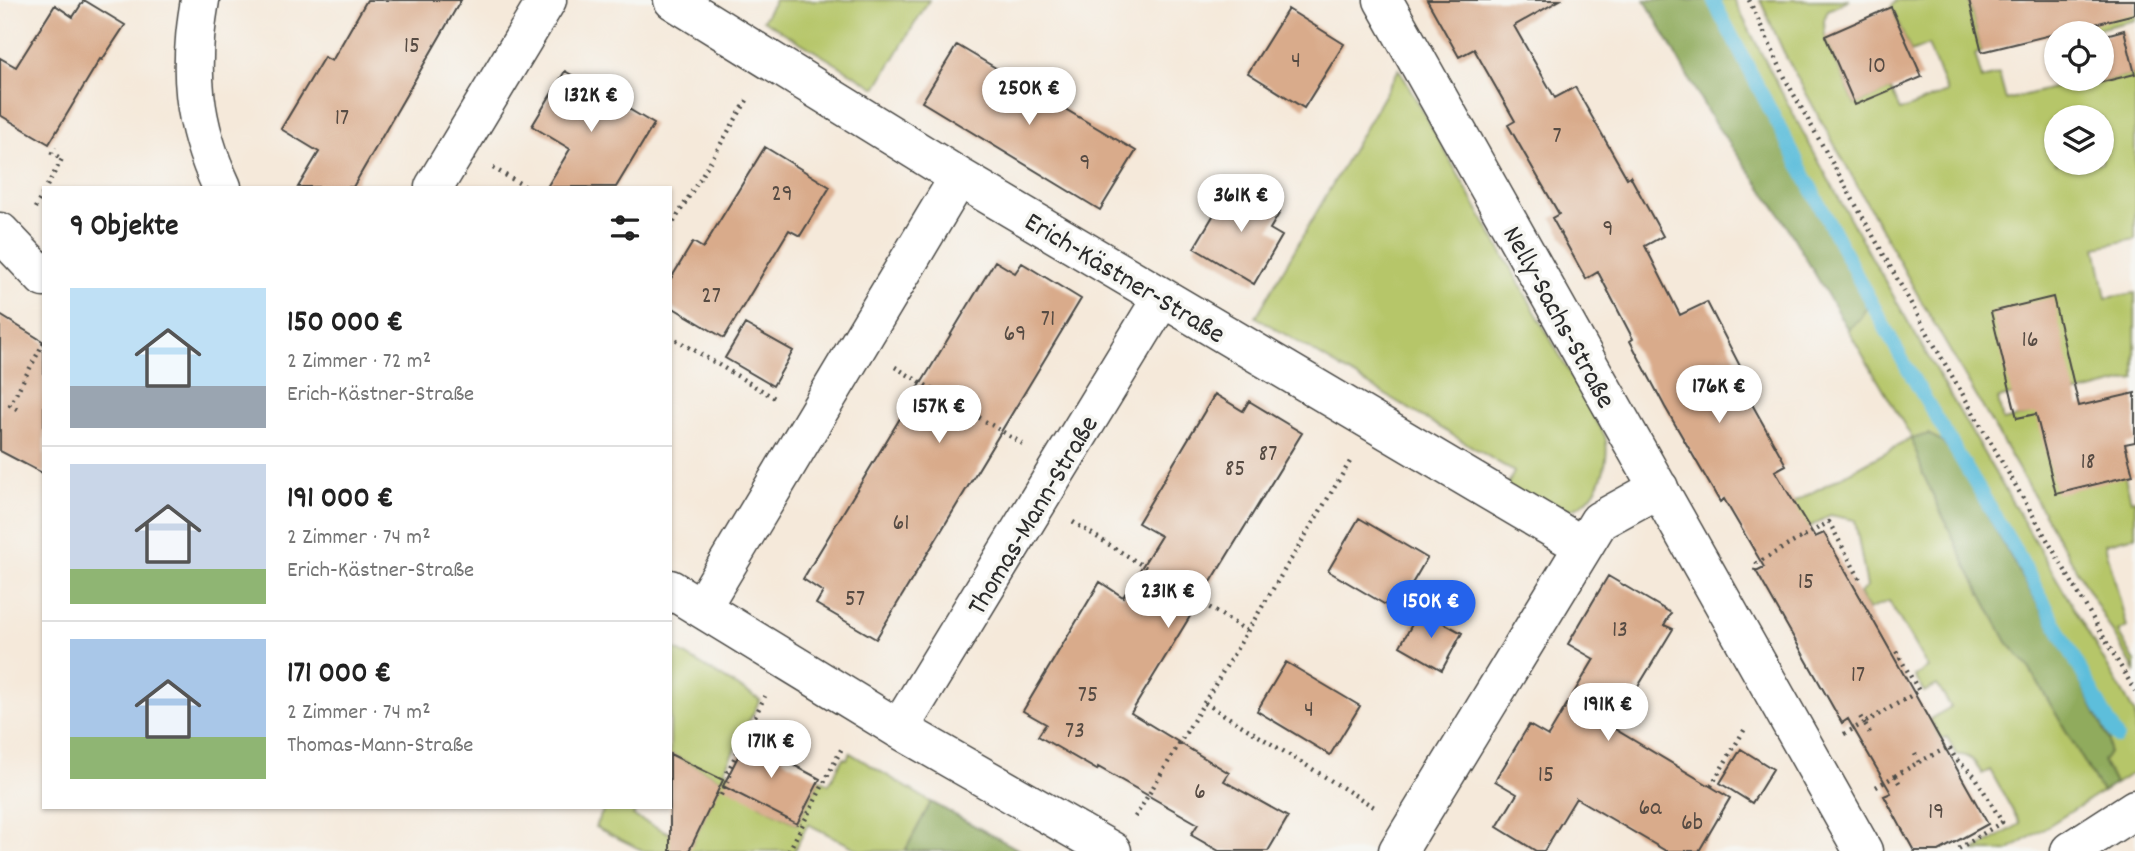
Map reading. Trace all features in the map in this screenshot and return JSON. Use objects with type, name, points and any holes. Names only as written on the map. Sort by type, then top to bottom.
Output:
[{"type":"street","points":[[200,0],[194,34],[194,97],[205,148],[222,186]]},
{"type":"street","points":[[435,186],[547,0]]},
{"type":"street","name":"Erich-Kästner-Straße","points":[[673,0],[959,177],[1583,546]]},
{"type":"street","name":"Nelly-Sachs-Straße","points":[[1383,0],[1863,851]]},
{"type":"street","points":[[959,177],[813,421],[685,599],[899,729],[1111,851]]},
{"type":"street","points":[[0,232],[42,276]]},
{"type":"street","name":"Thomas-Mann-Straße","points":[[899,729],[1162,298]]},
{"type":"street","points":[[1404,840],[1599,521],[1659,488]]},
{"type":"street","points":[[2070,851],[2135,809]]},
{"type":"path","points":[[1749,0],[1788,84],[1934,345],[2135,691]]},
{"type":"path","points":[[672,225],[772,61]]},
{"type":"path","points":[[47,186],[62,159],[52,153],[55,147]]},
{"type":"path","points":[[34,211],[42,196]]},
{"type":"path","points":[[672,336],[813,421]]},
{"type":"path","points":[[858,345],[1060,466]]},
{"type":"path","points":[[18,409],[10,405],[42,346]]},
{"type":"path","points":[[1134,819],[1374,423]]},
{"type":"path","points":[[1039,500],[1247,631]]},
{"type":"path","points":[[1755,571],[1757,563],[1806,538],[1829,522],[1862,583]]},
{"type":"path","points":[[1870,733],[1864,723],[1919,691],[1896,651],[1892,653]]},
{"type":"path","points":[[1711,786],[1770,685]]},
{"type":"path","points":[[716,794],[720,797],[730,776],[726,775],[765,695]]},
{"type":"path","points":[[1205,703],[1404,840]]},
{"type":"path","points":[[789,851],[845,742]]},
{"type":"path","points":[[1895,776],[1949,747],[1955,758],[1975,776],[2002,822],[1955,851]]},
{"type":"path","points":[[1915,754],[1919,762]]},
{"type":"path","points":[[1961,776],[1969,771]]},
{"type":"green space","points":[[775,0],[929,0],[876,88],[763,20]]},
{"type":"green space","points":[[1645,0],[1710,0],[1815,208],[1868,305],[1848,330],[1778,211],[1711,118]]},
{"type":"green space","points":[[1710,0],[1734,0],[1879,271],[2135,714],[2135,771],[2115,784],[2103,761],[2109,752],[2109,740],[2074,669],[1957,461],[1913,439],[1923,474],[1966,565],[2007,642],[2028,666],[2102,792],[2008,851],[1974,851],[2020,824],[1990,770],[1982,774],[1969,758],[1957,755],[1947,737],[1941,739],[1930,719],[1951,707],[1937,685],[1924,692],[1915,676],[1928,668],[1889,601],[1868,610],[1859,593],[1867,587],[1855,520],[1830,515],[1808,528],[1778,511],[1912,438],[1848,330],[1868,305],[1815,208]]},
{"type":"green space","points":[[1760,0],[1849,0],[1828,10],[1824,20],[1825,36],[1855,105],[1891,89],[1900,111],[1947,92],[1928,45],[1911,52],[1891,7],[1896,0],[1969,0],[1982,52],[1975,54],[1982,79],[1999,74],[2006,100],[2044,90],[2114,91],[2114,79],[2135,74],[2135,239],[2096,247],[2106,298],[2135,293],[2135,379],[2070,395],[2125,477],[2131,500],[2135,499],[2135,536],[2105,544],[2127,627],[2118,632],[2135,662],[2135,671],[1920,299],[1786,57]],"holes":[[[2022,393],[2028,415],[2003,421],[1998,399]]]},
{"type":"green space","points":[[2135,0],[2135,20],[2114,25],[2114,21],[2093,21]]},
{"type":"green space","points":[[1399,69],[1605,436],[1606,459],[1599,484],[1584,503],[1573,508],[1547,508],[1506,488],[1514,472],[1256,317]]},
{"type":"green space","points":[[1928,434],[1942,441],[1957,461],[2074,669],[2109,740],[2109,752],[2103,761],[2115,784],[2102,792],[2028,666],[2007,642],[1966,565],[1923,474],[1912,439]]},
{"type":"green space","points":[[672,647],[760,700],[724,770],[766,791],[759,804],[797,824],[820,779],[829,784],[843,758],[847,759],[850,753],[931,802],[905,851],[861,851],[808,824],[794,851],[644,851],[595,827],[604,809],[636,809],[633,816],[692,844],[722,780],[672,755]]},
{"type":"green space","points":[[931,802],[1021,851],[905,851]]},
{"type":"building","points":[[84,0],[125,25],[102,60],[100,59],[49,144],[0,115],[0,58],[16,67],[55,5],[73,17]]},
{"type":"building","points":[[367,0],[461,0],[354,186],[299,186],[319,152],[281,129],[324,57],[332,61]]},
{"type":"building","points":[[1427,0],[1560,0],[1514,26],[1555,98],[1575,87],[1627,178],[1630,176],[1663,236],[1645,246],[1680,315],[1707,302],[1741,368],[1734,372],[1786,465],[1775,471],[1815,537],[1824,533],[1988,824],[1939,851],[1914,851],[1884,796],[1891,793],[1848,719],[1842,723],[1756,571],[1764,567],[1724,499],[1720,502],[1665,407],[1598,272],[1586,279],[1552,218],[1559,214],[1508,125],[1515,121],[1474,49],[1459,57]]},
{"type":"building","points":[[1969,0],[2135,0],[2135,14],[2107,21],[2044,21],[2044,37],[1982,52]]},
{"type":"building","points":[[1891,7],[1922,77],[1855,105],[1825,36]]},
{"type":"building","points":[[1288,9],[1344,44],[1304,108],[1248,73]]},
{"type":"building","points":[[2124,30],[2135,74],[2114,79],[2114,33]]},
{"type":"building","points":[[957,45],[1136,151],[1100,210],[922,102]]},
{"type":"building","points":[[565,71],[654,124],[617,186],[548,186],[570,149],[532,126]]},
{"type":"building","points":[[765,147],[830,187],[800,236],[789,230],[724,338],[672,307],[672,277],[693,242],[703,248]]},
{"type":"building","points":[[1232,184],[1280,212],[1270,229],[1282,236],[1254,284],[1194,248]]},
{"type":"building","points":[[995,261],[1015,273],[1022,263],[1081,299],[876,639],[816,604],[823,592],[803,579]]},
{"type":"building","points":[[2053,297],[2079,406],[2135,393],[2135,442],[2125,444],[2133,475],[2056,494],[2036,414],[2017,418],[1991,312]]},
{"type":"building","points":[[0,315],[42,341],[42,473],[0,451]]},
{"type":"building","points":[[745,324],[793,351],[773,386],[725,358]]},
{"type":"building","points":[[1215,394],[1243,411],[1249,401],[1302,433],[1131,713],[1229,773],[1224,781],[1288,817],[1268,851],[1219,851],[1191,835],[1198,824],[1038,736],[1046,724],[1023,711],[1100,582],[1123,597],[1161,536],[1138,523]]},
{"type":"building","points":[[1359,518],[1427,558],[1396,611],[1328,571]]},
{"type":"building","points":[[1608,576],[1671,613],[1664,625],[1673,629],[1613,728],[1730,798],[1699,851],[1666,851],[1576,798],[1544,851],[1536,851],[1497,827],[1517,794],[1495,781],[1529,725],[1548,736],[1594,659],[1568,644]]},
{"type":"building","points":[[1420,610],[1462,633],[1442,670],[1400,646]]},
{"type":"building","points":[[1286,662],[1360,706],[1330,755],[1257,711]]},
{"type":"building","points":[[749,735],[785,753],[782,759],[820,779],[797,824],[723,786]]},
{"type":"building","points":[[1741,749],[1773,769],[1752,803],[1720,783]]},
{"type":"building","points":[[672,755],[723,780],[689,851],[670,851]]},
{"type":"waterway","points":[[1713,0],[1908,370],[2017,553],[2117,737]]}]
